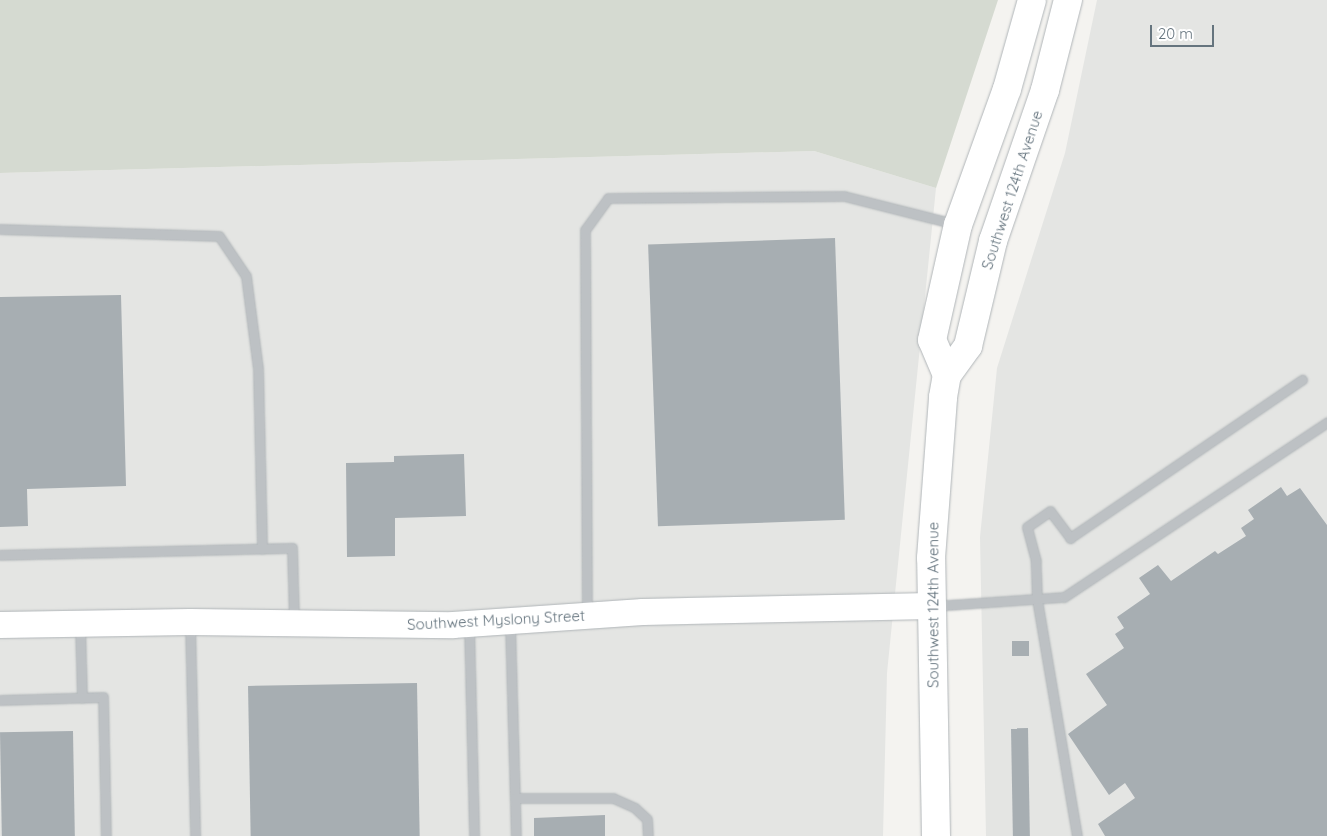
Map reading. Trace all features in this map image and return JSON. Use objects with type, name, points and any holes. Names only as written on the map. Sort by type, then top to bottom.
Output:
[{"type":"main road","name":"Southwest 124th Avenue","points":[[936,836],[932,606],[935,483],[946,375],[932,340],[958,225],[1002,106],[1032,0]]},
{"type":"main road","name":"Southwest 124th Avenue","points":[[946,375],[968,346],[993,241],[1045,90],[1068,0]]},
{"type":"street","name":"Southwest Myslony Street","points":[[0,625],[190,622],[469,624],[587,616],[932,606]]},
{"type":"lane","points":[[587,616],[585,230],[608,198],[844,196],[958,225]]},
{"type":"lane","points":[[0,229],[219,236],[246,276],[258,369],[262,549]]},
{"type":"lane","points":[[1077,836],[1037,599],[1036,561],[1027,527],[1050,511],[1070,538],[1302,380]]},
{"type":"lane","points":[[932,606],[1064,597],[1327,422]]},
{"type":"lane","points":[[0,555],[292,548],[294,624]]},
{"type":"lane","points":[[510,621],[516,836]]},
{"type":"lane","points":[[190,622],[195,836]]},
{"type":"lane","points":[[80,623],[82,698]]},
{"type":"lane","points":[[469,624],[474,836]]},
{"type":"lane","points":[[0,700],[103,697],[106,836]]},
{"type":"lane","points":[[515,798],[613,798],[635,808],[647,819],[648,836]]},
{"type":"shaded area","points":[[0,0],[998,0],[936,188],[814,151],[0,173]]},
{"type":"shaded area","points":[[1097,0],[1327,0],[1327,836],[986,836],[980,537],[997,368],[1065,153]]},
{"type":"shaded area","points":[[814,151],[936,188],[887,673],[883,836],[0,836],[0,173]]},
{"type":"building","points":[[835,238],[845,520],[658,526],[648,245]]},
{"type":"building","points":[[121,295],[126,486],[27,489],[28,526],[0,527],[0,297]]},
{"type":"building","points":[[464,454],[466,516],[395,518],[395,556],[347,557],[346,463],[394,462],[394,456]]},
{"type":"building","points":[[1281,487],[1287,496],[1300,488],[1327,525],[1327,836],[1105,836],[1098,824],[1135,798],[1125,783],[1109,795],[1068,734],[1107,705],[1086,674],[1124,648],[1115,634],[1124,628],[1117,617],[1150,594],[1139,578],[1158,565],[1171,581],[1215,551],[1218,554],[1246,536],[1241,528],[1254,519],[1248,510]]},
{"type":"building","points":[[1012,641],[1029,641],[1029,656],[1012,656]]},
{"type":"building","points":[[417,683],[420,836],[251,836],[248,686]]},
{"type":"building","points":[[1011,728],[1028,728],[1030,836],[1013,836]]},
{"type":"building","points":[[73,731],[75,836],[2,836],[0,732]]},
{"type":"building","points":[[605,815],[605,836],[534,836],[534,818]]}]
